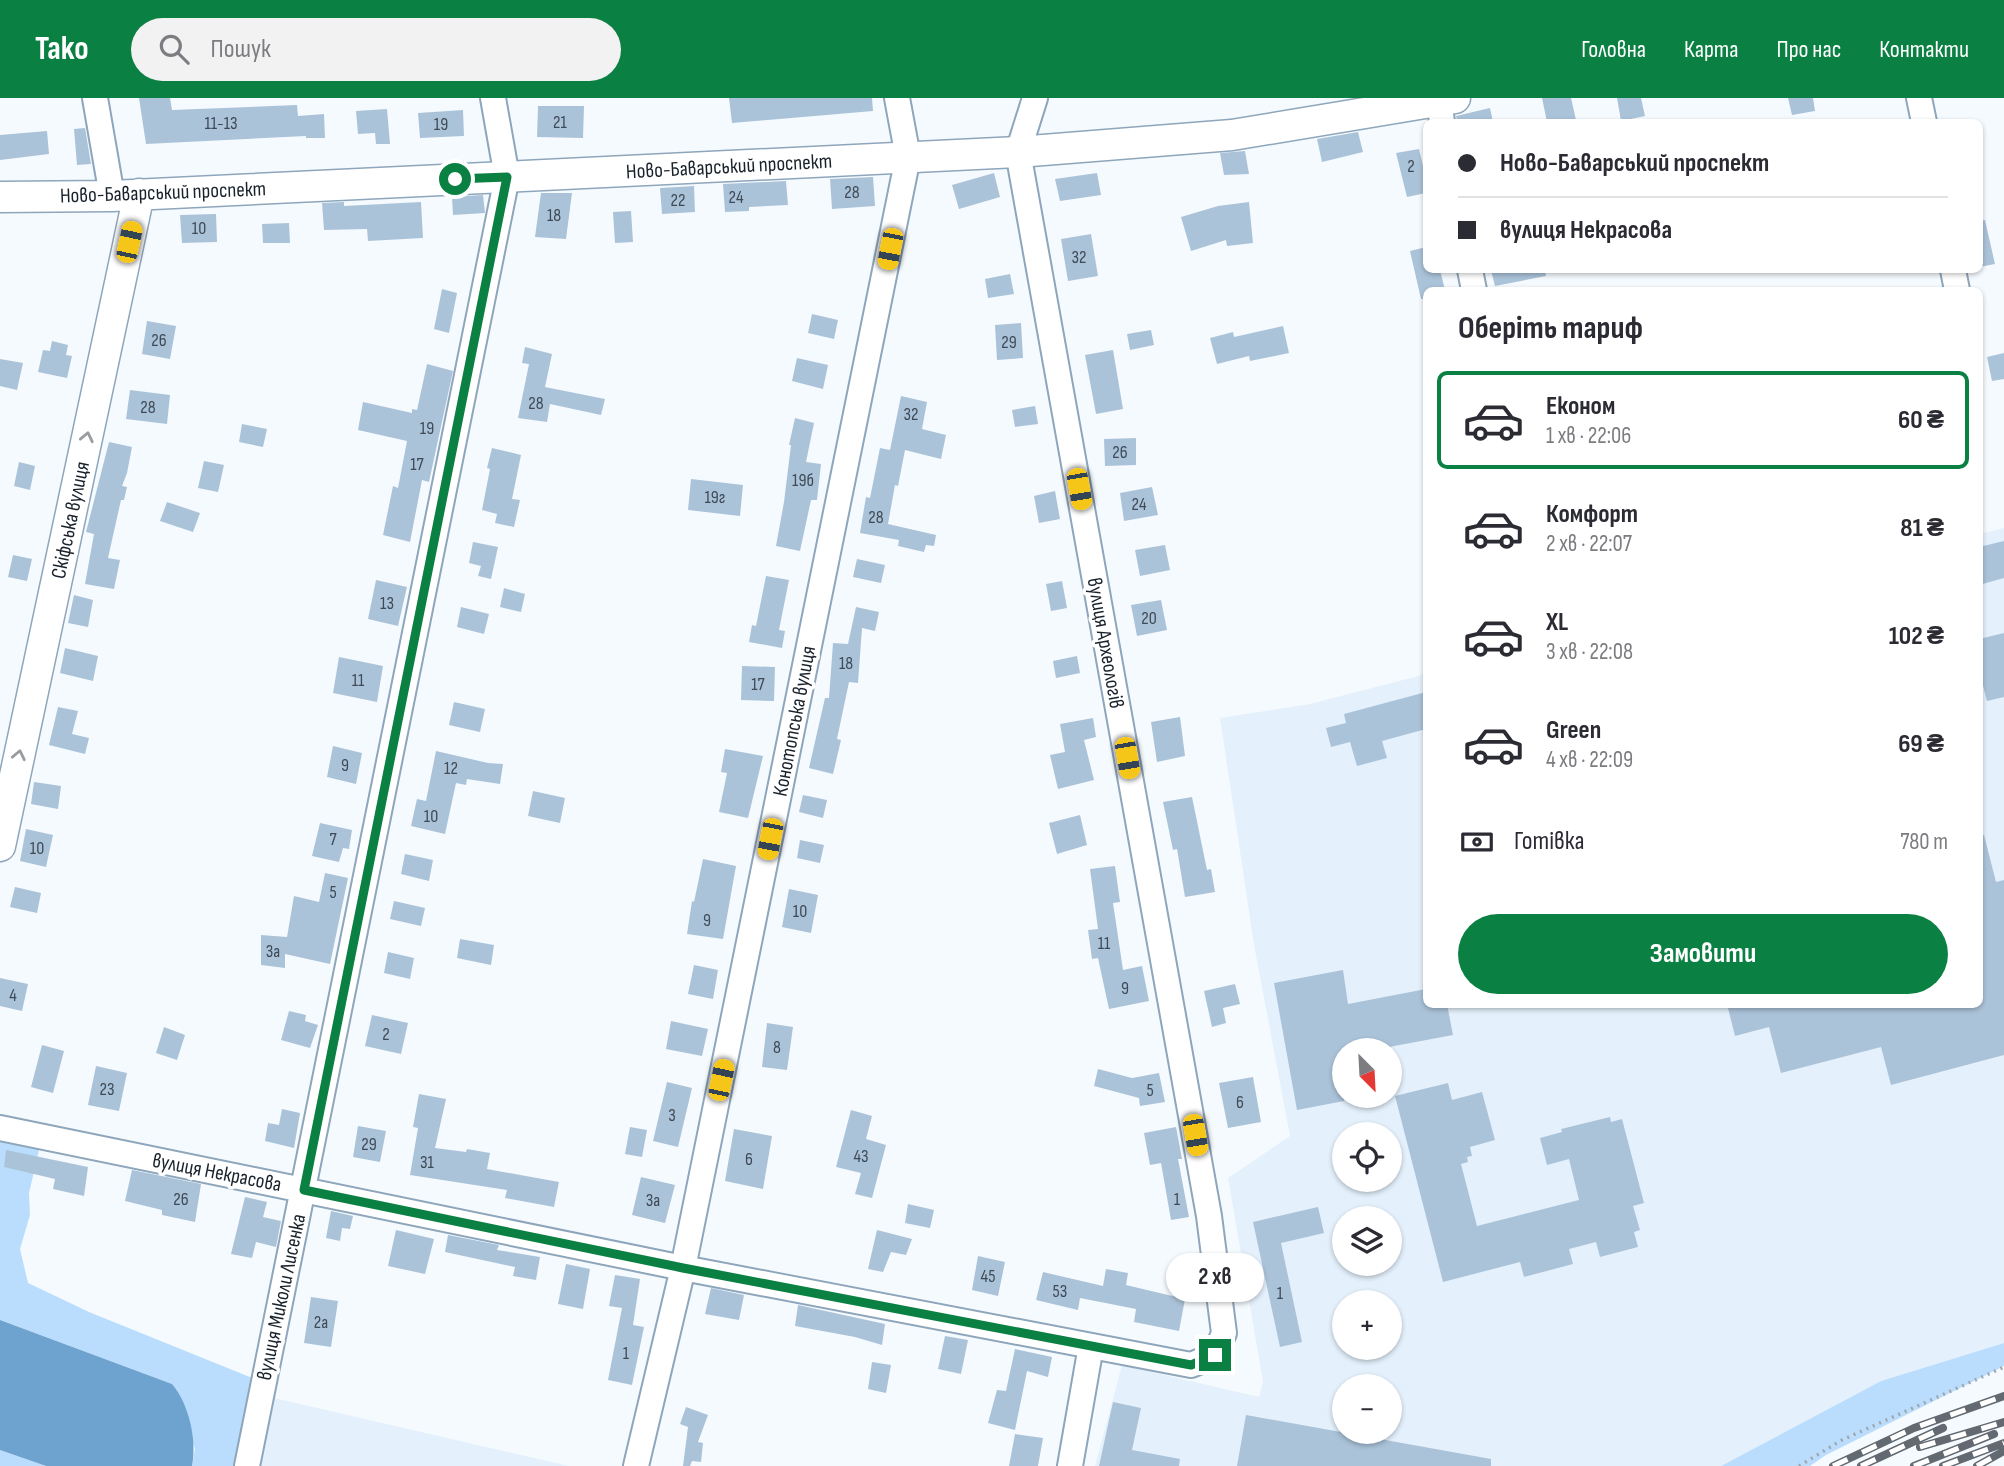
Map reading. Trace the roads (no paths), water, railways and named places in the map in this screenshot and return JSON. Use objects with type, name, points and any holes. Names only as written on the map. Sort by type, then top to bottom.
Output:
[{"type":"main road","name":"Ново-Баварський проспект","points":[[0,197],[126,195],[1018,152],[1232,135],[1443,105]]},
{"type":"main road","name":"Скіфська вулиця","points":[[0,846],[126,195]]},
{"type":"street","name":"Скіфська вулиця","points":[[95,98],[126,195]]},
{"type":"street","name":"вулиця Миколи Лисенка","points":[[247,1466],[507,177],[494,98]]},
{"type":"street","name":"Конотопська вулиця","points":[[636,1466],[683,1268],[908,157],[897,98]]},
{"type":"street","name":"вулиця Археологів","points":[[1035,98],[1018,152],[1209,1216],[1224,1333],[1215,1355]]},
{"type":"street","points":[[1919,98],[1923,119]]},
{"type":"street","name":"вулиця Некрасова","points":[[0,1129],[683,1268],[1191,1365],[1215,1355]]},
{"type":"street","points":[[1070,1466],[1091,1346]]},
{"type":"railway","points":[[1833,1466],[1914,1428],[2004,1396]]},
{"type":"railway","points":[[1920,1447],[2004,1422]]},
{"type":"railway","points":[[1861,1466],[1943,1428]]},
{"type":"railway","points":[[1914,1466],[1994,1434]]},
{"type":"railway","points":[[1943,1466],[2004,1443]]},
{"type":"railway","points":[[1977,1466],[2004,1451]]}]
